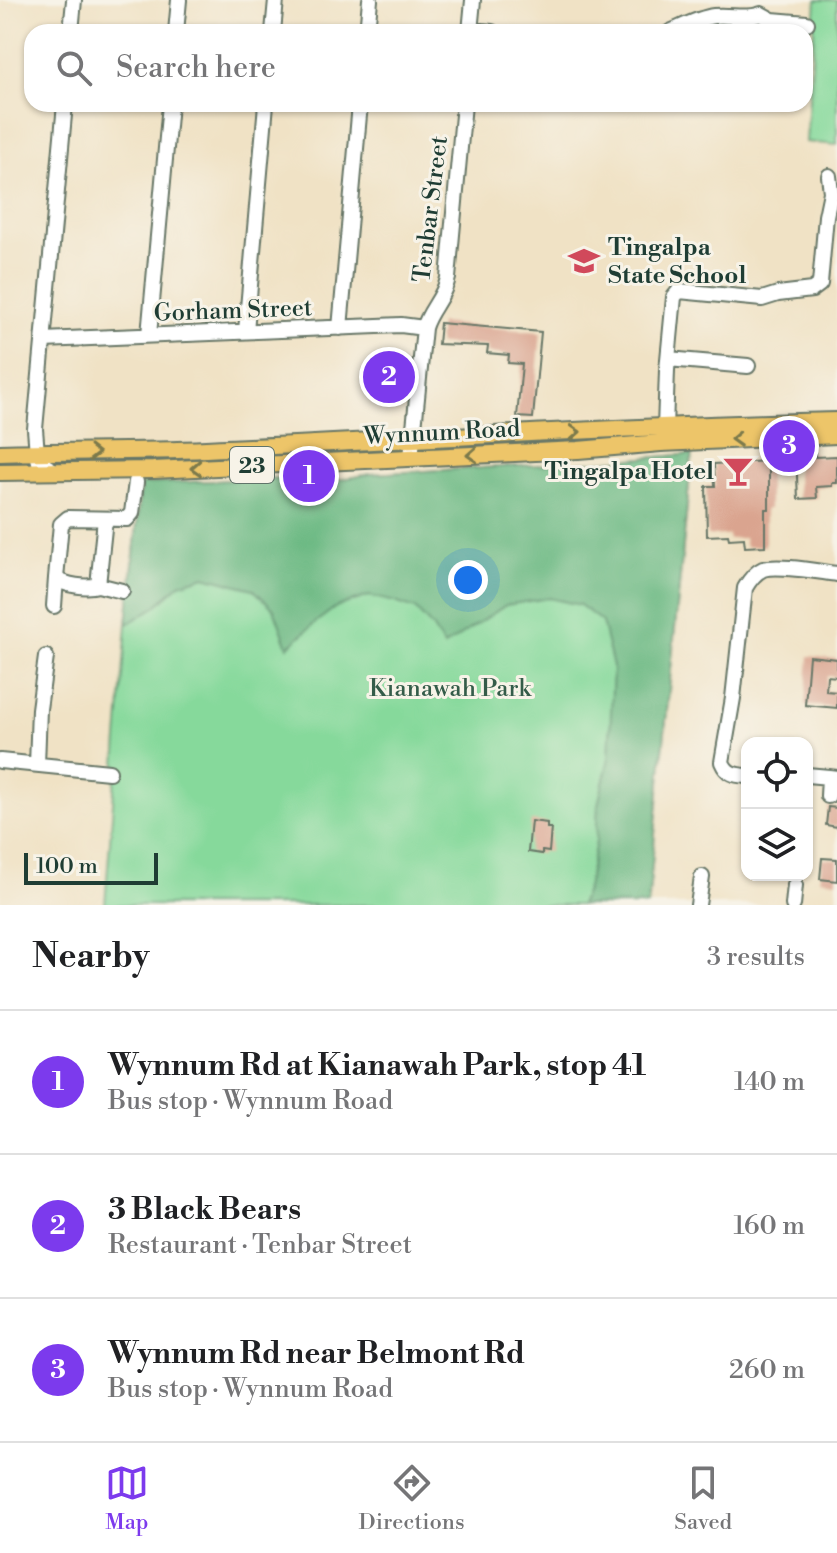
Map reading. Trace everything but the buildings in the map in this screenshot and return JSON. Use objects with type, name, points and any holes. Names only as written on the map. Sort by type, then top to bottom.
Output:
[{"type":"main road","name":"23","points":[[771,422],[837,413]]},
{"type":"main road","name":"Wynnum Road","points":[[0,453],[110,453],[837,421]]},
{"type":"main road","name":"Wynnum Road","points":[[0,472],[118,471],[837,435]]},
{"type":"main road","points":[[210,449],[224,457],[224,466]]},
{"type":"street","points":[[72,24],[74,0]]},
{"type":"street","points":[[177,24],[179,0]]},
{"type":"street","points":[[274,24],[276,0]]},
{"type":"street","points":[[368,24],[370,0]]},
{"type":"street","points":[[471,24],[473,0]]},
{"type":"street","points":[[688,24],[719,15],[753,17],[764,7],[772,20],[807,23]]},
{"type":"street","points":[[55,471],[39,462],[35,429],[64,112]]},
{"type":"street","points":[[149,335],[169,112]]},
{"type":"street","points":[[246,331],[265,112]]},
{"type":"street","points":[[340,328],[359,112]]},
{"type":"street","name":"Tenbar Street","points":[[411,458],[424,328],[429,314],[444,292],[448,278],[463,112]]},
{"type":"street","points":[[665,428],[674,297],[679,291],[762,299],[812,290],[820,284],[831,192],[829,176]]},
{"type":"street","name":"Gorham Street","points":[[43,340],[401,325],[424,328]]},
{"type":"street","points":[[667,364],[748,366]]},
{"type":"street","points":[[54,606],[61,524],[68,518],[127,519],[132,513],[136,482]]},
{"type":"street","points":[[98,585],[105,519]]},
{"type":"street","points":[[741,776],[733,775],[722,762],[733,698],[745,588],[751,578],[764,569],[777,567],[837,574]]},
{"type":"street","points":[[56,578],[60,582],[91,587],[98,585],[122,591]]},
{"type":"street","points":[[32,764],[43,658]]},
{"type":"street","points":[[0,761],[109,772]]},
{"type":"street","points":[[813,775],[833,777],[828,796]]},
{"type":"street","points":[[698,905],[702,877]]},
{"type":"street","points":[[793,905],[795,885]]},
{"type":"green space","points":[[816,0],[837,0],[837,145],[806,142],[808,112],[813,112]]},
{"type":"green space","name":"Kianawah Park","points":[[692,454],[648,905],[105,905],[141,484],[283,478],[310,481],[370,474]]},
{"type":"green space","points":[[692,454],[648,905],[580,905],[587,888],[596,841],[598,805],[609,758],[613,667],[602,622],[580,605],[549,598],[506,605],[444,646],[415,609],[369,596],[336,607],[288,647],[274,609],[253,589],[205,576],[180,584],[155,607],[127,624],[141,484],[283,478],[310,481],[370,474]]},
{"type":"place","name":"Tingalpa State School","points":[[584,261]]},
{"type":"place","name":"3 Black Bears","points":[[389,377]]},
{"type":"place","name":"Wynnum Rd near Belmont Rd","points":[[789,446]]},
{"type":"place","name":"Tingalpa Hotel","points":[[738,471]]},
{"type":"place","name":"Wynnum Rd at Kianawah Park, stop 41","points":[[309,476]]}]
